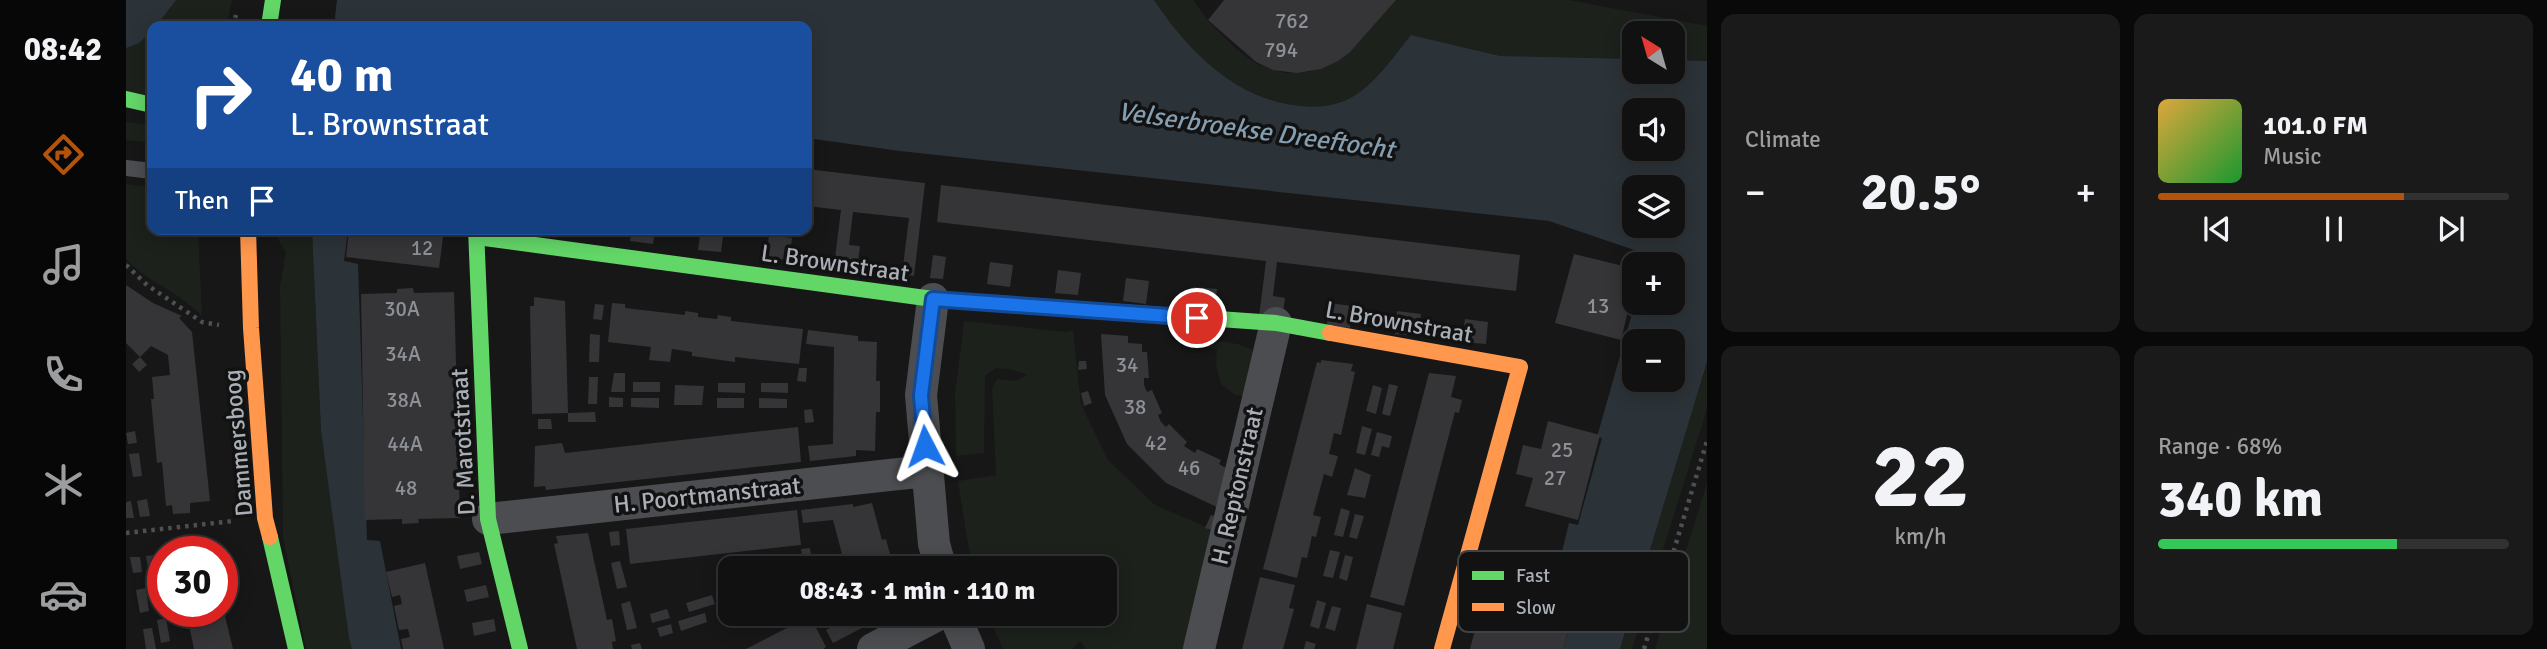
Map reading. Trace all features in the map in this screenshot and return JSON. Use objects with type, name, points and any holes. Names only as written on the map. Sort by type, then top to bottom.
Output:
[{"type":"street","points":[[270,21],[273,0]]},
{"type":"street","points":[[126,99],[147,104]]},
{"type":"street","points":[[126,117],[147,116]]},
{"type":"street","name":"Dammersboog","points":[[248,235],[251,328],[265,519],[296,649]]},
{"type":"street","name":"D. Marotstraat","points":[[476,235],[488,519],[520,649]]},
{"type":"street","name":"L. Brownstraat","points":[[490,235],[933,299],[1276,323],[1520,367],[1469,551]]},
{"type":"street","points":[[933,299],[921,395],[926,471],[937,556]]},
{"type":"street","name":"H. Reptonstraat","points":[[1199,649],[1276,323]]},
{"type":"street","name":"H. Poortmanstraat","points":[[488,519],[926,471]]},
{"type":"street","name":"L. Brownstraat","points":[[1442,649],[1458,591]]},
{"type":"street","points":[[873,649],[916,626]]},
{"type":"street","points":[[959,626],[968,649]]},
{"type":"lane","points":[[126,168],[147,170]]},
{"type":"path","points":[[126,265],[147,285],[202,322],[251,328]]},
{"type":"path","points":[[1674,551],[1707,440]]},
{"type":"path","points":[[126,533],[265,519]]},
{"type":"path","points":[[1644,649],[1649,632]]},
{"type":"shaded area","points":[[126,0],[232,0],[228,21],[147,21],[147,95],[126,92]]},
{"type":"shaded area","points":[[1154,0],[1193,0],[1209,22],[1236,49],[1257,64],[1284,73],[1309,72],[1327,63],[1395,0],[1569,0],[1680,21],[1622,21],[1622,59],[1500,56],[1411,35],[1377,77],[1352,97],[1327,106],[1314,107],[1278,102],[1235,84],[1199,55]]},
{"type":"shaded area","points":[[1685,22],[1707,26],[1707,61],[1685,60]]},
{"type":"shaded area","points":[[126,122],[147,124],[147,142],[126,140]]},
{"type":"shaded area","points":[[126,184],[147,186],[147,235],[198,235],[202,316],[184,300],[144,275],[126,259]]},
{"type":"shaded area","points":[[276,235],[312,235],[321,430],[352,649],[306,649],[283,538],[280,287],[286,252]]},
{"type":"shaded area","points":[[964,321],[1066,332],[1073,330],[1081,404],[1108,460],[1155,505],[1214,530],[1183,649],[1086,649],[1080,641],[1072,649],[1003,649],[992,626],[1117,626],[1117,556],[970,556],[958,481],[996,475],[992,389],[997,379],[1016,381],[1028,375],[996,368],[985,376],[984,453],[956,456],[955,393]]},
{"type":"shaded area","points":[[1201,339],[1247,347],[1260,356],[1254,398],[1235,395],[1221,384],[1216,364],[1217,349],[1198,345]]},
{"type":"shaded area","points":[[1707,362],[1707,409],[1663,551],[1650,551]]},
{"type":"shaded area","points":[[1707,483],[1707,649],[1655,649],[1660,632],[1689,632],[1689,551],[1686,551]]},
{"type":"shaded area","points":[[1625,632],[1637,632],[1632,649],[1620,649]]},
{"type":"water","points":[[126,0],[176,0],[160,21],[147,21],[147,36],[139,43],[126,48]]},
{"type":"water","name":"Velserbroekse Dreeftocht","points":[[337,0],[1154,0],[1199,55],[1235,84],[1278,102],[1307,107],[1346,100],[1369,85],[1411,35],[1500,56],[1622,59],[1622,84],[1685,84],[1685,60],[1707,61],[1707,362],[1650,551],[1562,551],[1569,523],[1578,525],[1602,438],[1597,437],[1622,349],[1622,392],[1685,392],[1685,329],[1628,329],[1632,315],[1685,315],[1685,252],[1640,252],[1549,221],[900,151],[812,139],[812,21],[335,21]]},
{"type":"water","points":[[312,235],[347,235],[344,261],[358,264],[367,540],[380,541],[401,649],[352,649],[321,430]]},
{"type":"water","points":[[1568,632],[1625,632],[1620,649],[1563,649]]},
{"type":"building","points":[[1224,0],[1396,0],[1350,52],[1338,61],[1321,69],[1297,73],[1273,70],[1256,62],[1208,20]]},
{"type":"building","points":[[812,170],[925,183],[914,276],[902,274],[909,218],[853,212],[849,245],[860,246],[857,269],[834,266],[841,210],[812,207]]},
{"type":"building","points":[[941,185],[1520,255],[1516,291],[1277,262],[1273,296],[1285,298],[1282,320],[1259,317],[1266,261],[937,222]]},
{"type":"building","points":[[348,235],[443,235],[439,268],[346,257]]},
{"type":"building","points":[[631,235],[654,235],[653,244],[630,241]]},
{"type":"building","points":[[700,235],[723,235],[721,252],[698,250]]},
{"type":"building","points":[[769,235],[792,238],[789,260],[766,258]]},
{"type":"building","points":[[1574,254],[1622,266],[1622,315],[1627,315],[1621,340],[1555,323]]},
{"type":"building","points":[[933,255],[946,257],[943,279],[930,278]]},
{"type":"building","points":[[990,262],[1013,265],[1010,287],[987,284]]},
{"type":"building","points":[[1058,270],[1081,273],[1078,295],[1055,293]]},
{"type":"building","points":[[1126,278],[1149,281],[1146,304],[1123,301]]},
{"type":"building","points":[[126,285],[153,303],[182,316],[179,318],[192,332],[210,501],[190,503],[190,513],[173,514],[172,505],[166,506],[162,462],[157,463],[151,399],[154,399],[152,377],[170,375],[168,355],[151,346],[140,357],[126,343]]},
{"type":"building","points":[[1193,287],[1217,289],[1214,312],[1191,309]]},
{"type":"building","points":[[413,288],[414,293],[454,292],[457,397],[454,397],[454,413],[457,413],[460,518],[418,519],[419,523],[402,524],[402,519],[365,520],[361,294],[397,293],[397,289]]},
{"type":"building","points":[[534,297],[565,301],[568,413],[532,414],[530,306],[534,306]]},
{"type":"building","points":[[612,303],[625,304],[625,308],[685,315],[685,311],[698,313],[698,317],[717,319],[718,315],[731,317],[731,321],[803,329],[799,364],[735,357],[735,362],[692,356],[692,352],[672,349],[670,362],[649,360],[651,347],[608,342]]},
{"type":"building","points":[[1329,303],[1352,306],[1350,328],[1327,325]]},
{"type":"building","points":[[595,304],[604,305],[602,320],[593,319]]},
{"type":"building","points":[[1397,311],[1421,314],[1418,336],[1395,334]]},
{"type":"building","points":[[1465,319],[1488,322],[1486,344],[1462,342]]},
{"type":"building","points":[[808,330],[858,336],[858,341],[877,342],[876,381],[880,381],[880,412],[876,412],[875,451],[856,450],[856,456],[810,461],[808,446],[833,444],[834,347],[806,344]]},
{"type":"building","points":[[590,334],[600,335],[599,362],[589,362]]},
{"type":"building","points":[[1101,334],[1128,336],[1128,343],[1142,344],[1142,352],[1147,352],[1149,378],[1144,378],[1144,385],[1147,392],[1152,390],[1162,413],[1158,415],[1161,422],[1166,427],[1169,424],[1187,442],[1184,446],[1195,453],[1197,449],[1221,460],[1219,464],[1226,468],[1221,509],[1166,483],[1127,444],[1105,395]]},
{"type":"building","points":[[140,357],[147,365],[139,372],[132,364]]},
{"type":"building","points":[[1321,360],[1353,364],[1351,371],[1355,372],[1341,435],[1334,433],[1329,454],[1338,456],[1332,477],[1324,474],[1313,515],[1321,517],[1316,537],[1312,536],[1307,558],[1302,557],[1297,578],[1263,569],[1317,362],[1321,363]]},
{"type":"building","points":[[1079,361],[1086,361],[1087,369],[1078,370]]},
{"type":"building","points":[[799,368],[807,368],[806,382],[797,381]]},
{"type":"building","points":[[614,373],[625,373],[625,392],[611,392]]},
{"type":"building","points":[[1429,373],[1456,376],[1451,397],[1462,400],[1459,413],[1455,412],[1404,606],[1370,597]]},
{"type":"building","points":[[589,377],[598,377],[597,404],[588,404]]},
{"type":"building","points":[[633,382],[660,382],[660,392],[633,392]]},
{"type":"building","points":[[718,383],[745,383],[745,393],[718,392]]},
{"type":"building","points":[[761,383],[788,383],[788,393],[761,392]]},
{"type":"building","points":[[1389,384],[1398,386],[1390,416],[1382,414]]},
{"type":"building","points":[[675,385],[704,386],[702,405],[674,405]]},
{"type":"building","points":[[1373,385],[1382,388],[1376,414],[1366,411]]},
{"type":"building","points":[[1088,391],[1092,403],[1084,406],[1081,393]]},
{"type":"building","points":[[609,397],[623,398],[623,407],[609,407]]},
{"type":"building","points":[[631,398],[659,398],[659,408],[631,407]]},
{"type":"building","points":[[717,398],[744,398],[744,408],[717,408]]},
{"type":"building","points":[[759,398],[787,399],[787,408],[759,408]]},
{"type":"building","points":[[812,409],[814,422],[805,423],[804,410]]},
{"type":"building","points":[[595,412],[596,422],[568,422],[568,413]]},
{"type":"building","points":[[538,419],[551,419],[552,429],[538,429]]},
{"type":"building","points":[[1548,421],[1600,435],[1578,520],[1525,506],[1533,478],[1516,474],[1523,445],[1541,449]]},
{"type":"building","points":[[1362,426],[1372,429],[1365,455],[1356,453]]},
{"type":"building","points":[[798,427],[801,462],[546,490],[545,486],[534,487],[535,446],[562,443],[565,453]]},
{"type":"building","points":[[135,431],[137,443],[128,444],[126,433]]},
{"type":"building","points":[[1377,432],[1392,436],[1389,448],[1382,446],[1379,457],[1371,455]]},
{"type":"building","points":[[139,453],[142,476],[133,477],[129,454]]},
{"type":"building","points":[[1355,468],[1371,475],[1365,498],[1347,495]]},
{"type":"building","points":[[147,499],[150,516],[140,517],[137,501]]},
{"type":"building","points":[[131,501],[134,518],[126,518],[126,502]]},
{"type":"building","points":[[872,503],[882,540],[886,539],[891,556],[843,556],[833,520],[803,523],[801,510],[853,504],[853,507]]},
{"type":"building","points":[[1341,508],[1350,511],[1343,537],[1334,535]]},
{"type":"building","points":[[797,510],[801,545],[630,564],[626,529]]},
{"type":"building","points":[[1355,514],[1364,516],[1357,539],[1349,537]]},
{"type":"building","points":[[1211,515],[1219,518],[1216,531],[1205,528]]},
{"type":"building","points":[[619,531],[620,545],[611,546],[609,532]]},
{"type":"building","points":[[588,533],[607,620],[612,619],[616,641],[612,642],[613,649],[577,649],[554,544],[558,543],[556,536]]},
{"type":"building","points":[[810,548],[811,556],[802,556],[801,549]]},
{"type":"building","points":[[1330,550],[1340,552],[1333,578],[1323,576]]},
{"type":"building","points":[[479,552],[482,564],[460,569],[457,556]]},
{"type":"building","points":[[1345,555],[1353,557],[1347,581],[1339,578]]},
{"type":"building","points":[[130,557],[140,557],[142,572],[133,573]]},
{"type":"building","points":[[620,561],[627,587],[617,589],[611,563]]},
{"type":"building","points":[[425,563],[444,649],[403,649],[401,639],[410,637],[408,629],[399,630],[394,606],[402,604],[400,595],[392,597],[386,572]]},
{"type":"building","points":[[1260,577],[1295,585],[1289,608],[1294,609],[1283,649],[1242,649]]},
{"type":"building","points":[[486,585],[489,597],[467,602],[464,590]]},
{"type":"building","points":[[146,588],[147,611],[140,613],[136,590]]},
{"type":"building","points":[[712,595],[715,604],[689,612],[686,603]]},
{"type":"building","points":[[1317,600],[1326,603],[1319,629],[1310,626]]},
{"type":"building","points":[[630,601],[637,628],[627,630],[621,604]]},
{"type":"building","points":[[1367,604],[1402,613],[1393,649],[1356,649]]},
{"type":"building","points":[[1332,606],[1341,608],[1335,631],[1325,628]]},
{"type":"building","points":[[667,609],[670,618],[652,623],[650,614]]},
{"type":"building","points":[[705,613],[707,622],[681,631],[678,621]]},
{"type":"building","points":[[494,619],[496,631],[474,636],[472,623]]},
{"type":"building","points":[[671,624],[673,633],[660,637],[657,628]]},
{"type":"building","points":[[791,626],[815,626],[826,647],[823,649],[746,649]]},
{"type":"building","points":[[833,626],[866,626],[833,643],[826,630]]},
{"type":"building","points":[[158,627],[168,627],[170,641],[161,643]]},
{"type":"building","points":[[189,627],[228,627],[233,649],[194,649]]},
{"type":"building","points":[[152,628],[156,649],[146,649],[143,629]]},
{"type":"building","points":[[1474,632],[1568,632],[1563,649],[1470,649]]},
{"type":"building","points":[[1306,641],[1316,644],[1314,649],[1304,649]]},
{"type":"building","points":[[640,643],[642,649],[632,649],[631,645]]},
{"type":"traffic: fast","points":[[270,21],[273,0]]},
{"type":"traffic: fast","points":[[126,99],[147,104]]},
{"type":"traffic: fast","points":[[476,235],[488,519],[520,649]]},
{"type":"traffic: fast","points":[[477,237],[933,299],[1276,323],[1330,333]]},
{"type":"traffic: fast","points":[[270,537],[296,649]]},
{"type":"traffic: slow","points":[[248,235],[251,328],[265,518],[270,537]]},
{"type":"traffic: slow","points":[[1330,333],[1520,367],[1469,551]]},
{"type":"traffic: slow","points":[[1442,649],[1458,591]]},
{"type":"route","points":[[925,446],[921,395],[933,299],[1197,318]]}]
